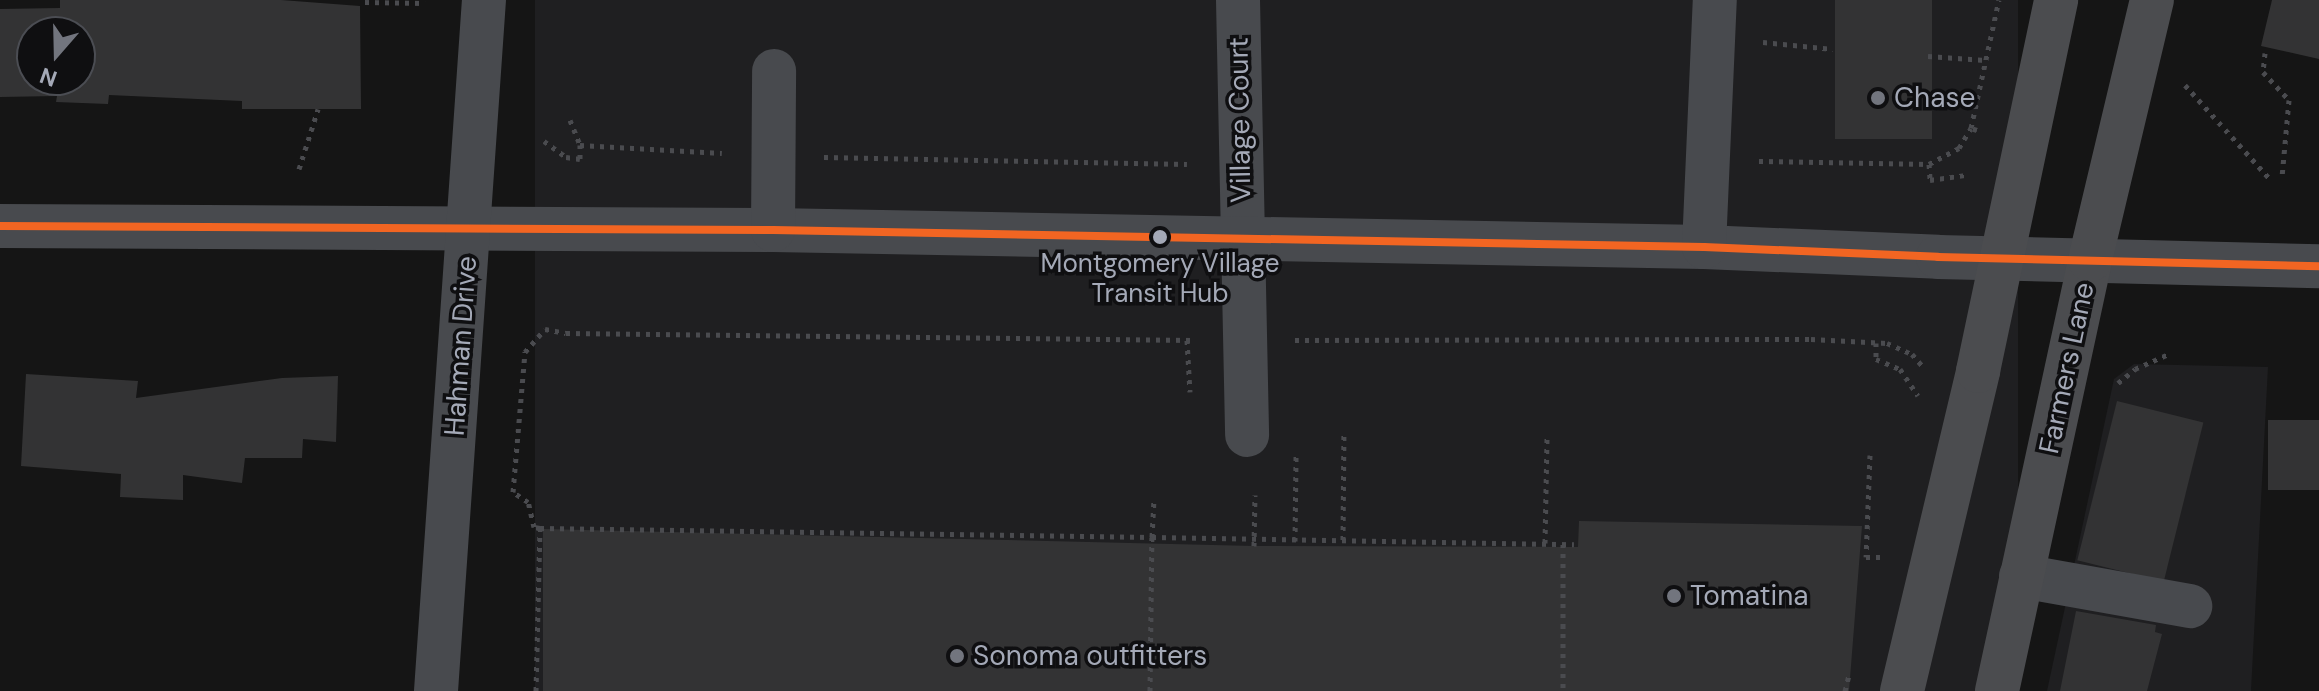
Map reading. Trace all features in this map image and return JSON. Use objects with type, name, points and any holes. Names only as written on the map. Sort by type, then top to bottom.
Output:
[{"type":"main road","points":[[1902,691],[2002,257],[2056,0]]},
{"type":"main road","name":"Farmers Lane","points":[[1997,691],[2090,260],[2152,0]]},
{"type":"street","name":"Hahman Drive","points":[[436,691],[484,0]]},
{"type":"street","name":"Village Court","points":[[1238,0],[1247,435]]},
{"type":"street","points":[[1704,247],[1715,0]]},
{"type":"street","points":[[773,230],[774,71]]},
{"type":"street","points":[[0,226],[773,230],[1704,247],[2319,266]]},
{"type":"street","points":[[2021,576],[2190,606]]},
{"type":"path","points":[[365,2],[425,3]]},
{"type":"path","points":[[1759,28],[1758,42],[1833,49]]},
{"type":"path","points":[[2265,53],[2263,72],[2289,100],[2282,177]]},
{"type":"path","points":[[1928,56],[1985,60]]},
{"type":"path","points":[[2184,85],[2269,178]]},
{"type":"path","points":[[299,169],[318,109]]},
{"type":"path","points":[[544,141],[566,157],[580,159],[580,145],[570,120]]},
{"type":"path","points":[[1756,146],[1755,161],[1929,164],[1959,148],[1971,128]]},
{"type":"path","points":[[580,145],[773,156],[1187,164]]},
{"type":"path","points":[[1929,164],[1930,180],[1960,178]]},
{"type":"path","points":[[1574,544],[1343,540],[1254,543],[1152,537],[534,527],[528,502],[513,492],[525,352],[545,329],[566,333],[1187,340],[1811,339],[1876,343],[1876,359],[1900,369],[1922,402]]},
{"type":"path","points":[[1187,340],[1190,392]]},
{"type":"path","points":[[2113,389],[2135,369],[2167,355]]},
{"type":"path","points":[[1343,540],[1344,432]]},
{"type":"path","points":[[1545,543],[1547,438]]},
{"type":"path","points":[[1295,541],[1296,448]]},
{"type":"path","points":[[1870,455],[1866,557],[1886,557]]},
{"type":"path","points":[[1254,543],[1255,495]]},
{"type":"path","points":[[1150,691],[1154,498]]},
{"type":"path","points":[[536,691],[540,528]]},
{"type":"path","points":[[1563,544],[1563,691]]},
{"type":"shaded area","points":[[535,0],[2018,0],[2018,691],[535,691]]},
{"type":"shaded area","points":[[2134,364],[2268,367],[2251,691],[2047,691],[2114,379]]},
{"type":"building","points":[[60,0],[281,0],[360,6],[361,109],[242,109],[242,101],[109,95],[108,104],[56,102],[57,96],[0,97],[0,9],[60,8]]},
{"type":"building","name":"Chase","points":[[1835,0],[1932,0],[1932,139],[1835,139]]},
{"type":"building","points":[[2272,0],[2319,0],[2319,59],[2261,46]]},
{"type":"building","points":[[26,374],[138,381],[136,398],[282,378],[338,376],[336,442],[303,439],[302,458],[245,458],[242,483],[183,475],[183,500],[120,497],[121,474],[21,466]]},
{"type":"building","points":[[2117,401],[2203,423],[2164,582],[2077,560]]},
{"type":"building","points":[[2268,420],[2319,420],[2319,490],[2268,490]]},
{"type":"building","points":[[1579,521],[1862,526],[1849,691],[543,691],[543,529],[1254,546],[1578,547]]},
{"type":"building","points":[[2076,611],[2156,625],[2155,632],[2162,634],[2147,691],[2060,691]]},
{"type":"transit line","points":[[0,226],[773,230],[1704,247],[1938,257],[2319,266]]},
{"type":"place","name":"Chase","points":[[1878,98]]},
{"type":"place","name":"Montgomery Village Transit Hub","points":[[1160,237]]},
{"type":"place","name":"Tomatina","points":[[1674,596]]},
{"type":"place","name":"Sonoma outfitters","points":[[957,656]]}]
